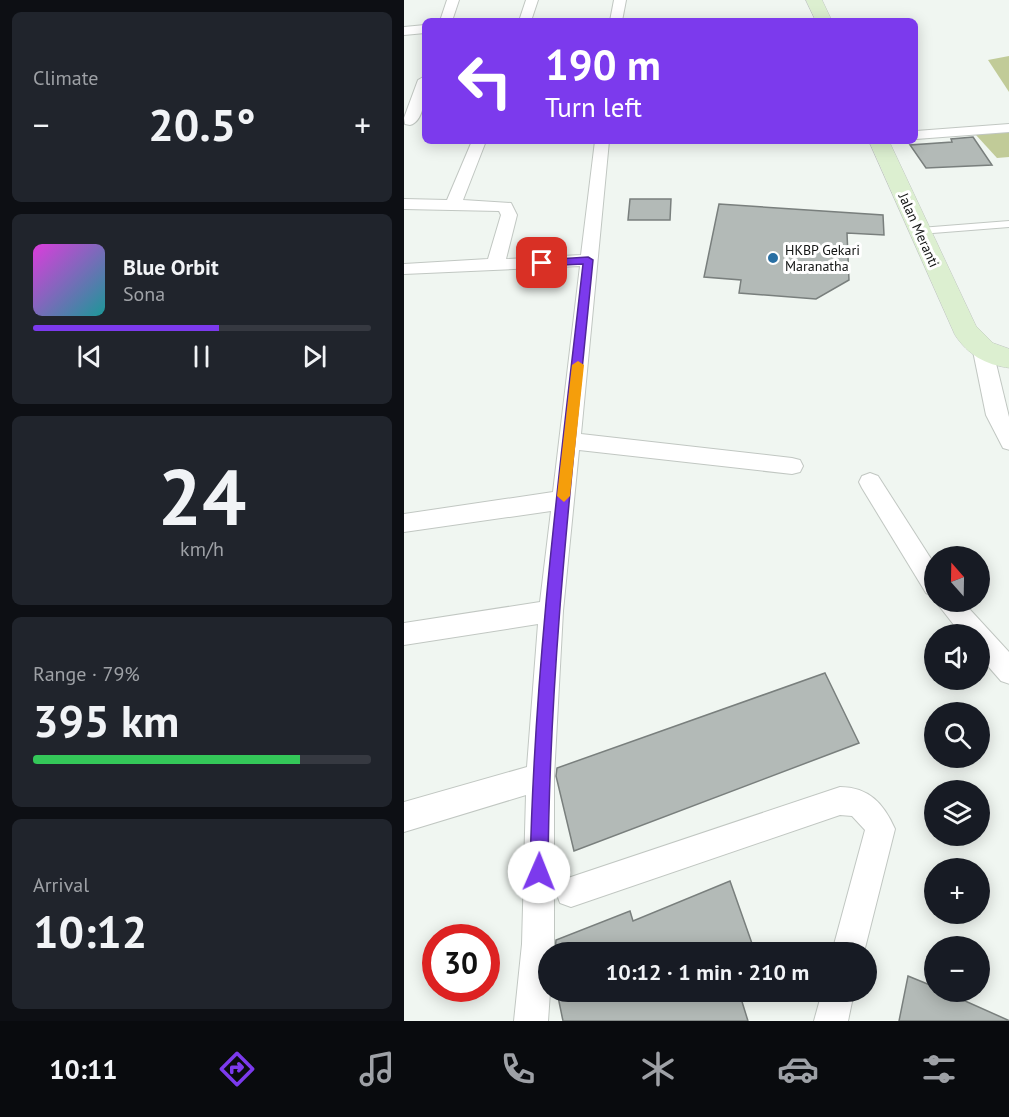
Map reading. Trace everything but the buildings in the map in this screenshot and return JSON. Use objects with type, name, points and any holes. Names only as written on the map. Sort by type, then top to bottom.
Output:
[{"type":"street","points":[[447,18],[453,0]]},
{"type":"street","points":[[526,18],[532,0]]},
{"type":"street","points":[[617,18],[620,0]]},
{"type":"street","points":[[814,0],[823,18]]},
{"type":"street","points":[[404,31],[422,29]]},
{"type":"street","points":[[410,121],[422,88]]},
{"type":"street","points":[[918,135],[1010,128]]},
{"type":"street","points":[[455,203],[478,144]]},
{"type":"street","points":[[531,1021],[538,944],[540,777],[551,611],[602,144]]},
{"type":"street","name":"Jalan Meranti","points":[[880,144],[959,319],[972,342],[983,351]]},
{"type":"street","points":[[404,204],[501,204],[507,207],[509,215],[495,266]]},
{"type":"street","points":[[404,269],[588,260]]},
{"type":"street","points":[[1010,359],[983,351],[996,415],[1010,442]]},
{"type":"street","points":[[571,441],[792,466]]},
{"type":"street","points":[[870,482],[924,568]]},
{"type":"street","points":[[404,523],[563,500]]},
{"type":"street","points":[[404,634],[551,611]]},
{"type":"street","points":[[957,612],[968,624]]},
{"type":"street","points":[[990,649],[1010,672]]},
{"type":"street","points":[[404,817],[540,777]]},
{"type":"street","points":[[571,892],[840,801],[851,801],[868,808],[880,829],[851,942]]},
{"type":"street","points":[[831,1021],[836,1002]]},
{"type":"lane","points":[[920,231],[1010,224]]},
{"type":"green space","points":[[1010,56],[1009,92],[988,60]]},
{"type":"green space","points":[[1009,131],[1009,157],[997,158],[976,135]]},
{"type":"slow traffic","points":[[564,496],[578,365]]},
{"type":"place","name":"HKBP Gekari Maranatha","points":[[773,258]]},
{"type":"route","points":[[539,872],[540,777],[551,611],[571,441],[588,260],[542,263]]}]
